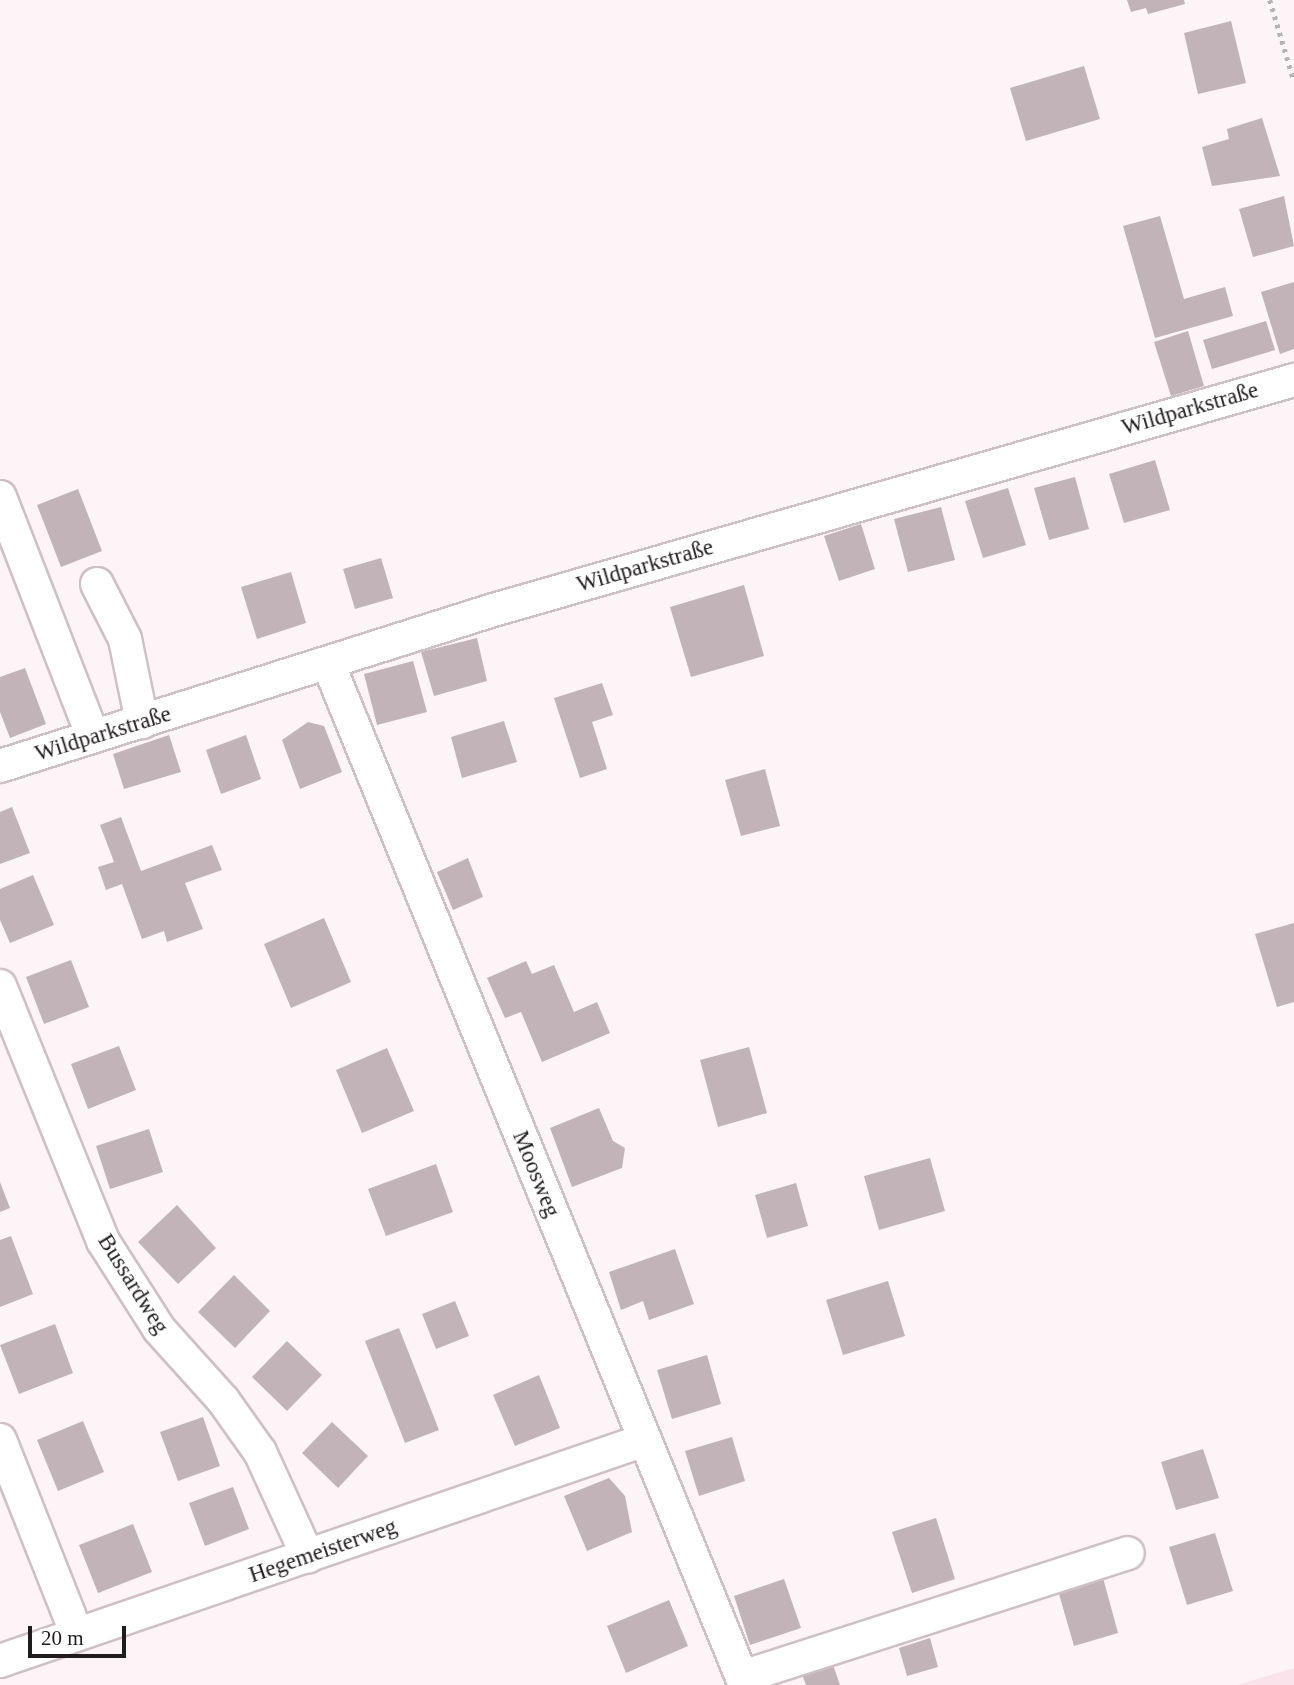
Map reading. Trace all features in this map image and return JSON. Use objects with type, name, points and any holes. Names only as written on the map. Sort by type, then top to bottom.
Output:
[{"type":"street","name":"Wildparkstraße","points":[[0,766],[328,663],[1294,380]]},
{"type":"street","points":[[0,497],[93,737]]},
{"type":"street","points":[[97,584],[125,639],[142,722]]},
{"type":"street","name":"Moosweg","points":[[328,663],[743,1681]]},
{"type":"street","name":"Bussardweg","points":[[0,986],[103,1241],[159,1329],[223,1400],[260,1452],[308,1557]]},
{"type":"street","points":[[0,1440],[77,1634]]},
{"type":"street","name":"Hegemeisterweg","points":[[0,1661],[645,1440]]},
{"type":"street","points":[[743,1681],[1128,1553]]},
{"type":"path","points":[[1270,0],[1294,81]]},
{"type":"shaded area","points":[[1294,1668],[1294,1685],[1237,1685]]},
{"type":"building","points":[[1127,0],[1184,0],[1185,4],[1148,14],[1146,8],[1131,12]]},
{"type":"building","points":[[1231,21],[1246,83],[1198,94],[1184,33]]},
{"type":"building","points":[[1084,66],[1100,119],[1026,141],[1010,88]]},
{"type":"building","points":[[1262,118],[1280,176],[1212,186],[1202,147],[1229,139],[1227,129]]},
{"type":"building","points":[[1284,196],[1294,246],[1253,257],[1239,209]]},
{"type":"building","points":[[1160,216],[1184,299],[1225,287],[1233,316],[1155,338],[1123,226]]},
{"type":"building","points":[[1294,282],[1294,349],[1280,354],[1261,292]]},
{"type":"building","points":[[1266,321],[1275,350],[1212,369],[1203,340]]},
{"type":"building","points":[[1188,331],[1204,386],[1171,396],[1154,342]]},
{"type":"building","points":[[1155,460],[1170,510],[1124,523],[1109,474]]},
{"type":"building","points":[[1075,477],[1089,529],[1049,540],[1034,488]]},
{"type":"building","points":[[1008,488],[1026,545],[983,558],[965,501]]},
{"type":"building","points":[[78,489],[102,551],[61,567],[37,505]]},
{"type":"building","points":[[941,507],[955,560],[908,572],[894,519]]},
{"type":"building","points":[[861,524],[875,569],[839,581],[824,536]]},
{"type":"building","points":[[381,558],[393,598],[355,609],[343,569]]},
{"type":"building","points":[[291,572],[306,623],[257,639],[241,587]]},
{"type":"building","points":[[744,585],[764,656],[691,677],[670,607]]},
{"type":"building","points":[[477,638],[487,681],[434,696],[421,652]]},
{"type":"building","points":[[413,661],[427,712],[377,725],[364,674]]},
{"type":"building","points":[[25,668],[46,724],[10,738],[0,712],[0,677]]},
{"type":"building","points":[[602,683],[613,715],[592,722],[607,769],[580,778],[554,698]]},
{"type":"building","points":[[504,721],[517,762],[462,778],[451,737]]},
{"type":"building","points":[[308,722],[324,726],[342,772],[300,789],[282,740]]},
{"type":"building","points":[[169,735],[181,772],[124,789],[113,754]]},
{"type":"building","points":[[246,735],[261,779],[221,794],[206,750]]},
{"type":"building","points":[[765,769],[780,826],[741,836],[725,780]]},
{"type":"building","points":[[12,807],[30,853],[0,864],[0,812]]},
{"type":"building","points":[[121,817],[141,871],[212,845],[222,870],[185,883],[203,929],[167,942],[164,931],[142,939],[122,884],[106,890],[98,867],[114,862],[100,825]]},
{"type":"building","points":[[468,858],[483,897],[453,910],[437,872]]},
{"type":"building","points":[[33,875],[54,925],[10,943],[0,920],[0,889]]},
{"type":"building","points":[[324,918],[351,982],[291,1008],[264,944]]},
{"type":"building","points":[[1294,923],[1294,1002],[1277,1007],[1255,934]]},
{"type":"building","points":[[71,960],[89,1007],[44,1024],[26,977]]},
{"type":"building","points":[[526,961],[532,974],[554,965],[574,1012],[597,1002],[610,1033],[542,1062],[521,1012],[505,1018],[487,978]]},
{"type":"building","points":[[119,1046],[136,1090],[88,1109],[71,1064]]},
{"type":"building","points":[[749,1047],[767,1113],[718,1127],[700,1060]]},
{"type":"building","points":[[387,1048],[414,1111],[362,1133],[336,1070]]},
{"type":"building","points":[[599,1108],[613,1141],[625,1148],[622,1168],[572,1187],[550,1128]]},
{"type":"building","points":[[149,1129],[163,1172],[110,1189],[96,1146]]},
{"type":"building","points":[[930,1158],[945,1211],[879,1230],[864,1176]]},
{"type":"building","points":[[436,1164],[453,1212],[386,1236],[368,1189]]},
{"type":"building","points":[[0,1182],[10,1208],[0,1212]]},
{"type":"building","points":[[796,1183],[808,1226],[767,1238],[755,1195]]},
{"type":"building","points":[[177,1205],[216,1248],[178,1284],[138,1242]]},
{"type":"building","points":[[11,1236],[33,1294],[0,1307],[0,1240]]},
{"type":"building","points":[[675,1249],[694,1304],[649,1320],[643,1301],[621,1310],[609,1272]]},
{"type":"building","points":[[234,1275],[270,1311],[235,1348],[198,1312]]},
{"type":"building","points":[[888,1281],[905,1336],[843,1355],[826,1300]]},
{"type":"building","points":[[455,1301],[469,1336],[436,1349],[422,1314]]},
{"type":"building","points":[[55,1324],[73,1373],[19,1394],[0,1345]]},
{"type":"building","points":[[399,1328],[439,1430],[405,1443],[365,1341]]},
{"type":"building","points":[[287,1341],[322,1375],[287,1411],[252,1377]]},
{"type":"building","points":[[707,1355],[721,1404],[672,1419],[657,1370]]},
{"type":"building","points":[[539,1375],[560,1428],[515,1446],[493,1395]]},
{"type":"building","points":[[203,1417],[220,1466],[178,1481],[160,1432]]},
{"type":"building","points":[[83,1421],[104,1472],[58,1491],[37,1440]]},
{"type":"building","points":[[332,1422],[368,1456],[338,1488],[302,1453]]},
{"type":"building","points":[[732,1437],[745,1481],[699,1496],[685,1451]]},
{"type":"building","points":[[1203,1449],[1219,1498],[1176,1510],[1161,1462]]},
{"type":"building","points":[[609,1478],[625,1496],[632,1532],[587,1551],[564,1496]]},
{"type":"building","points":[[233,1487],[249,1529],[205,1546],[189,1503]]},
{"type":"building","points":[[936,1518],[955,1579],[912,1593],[892,1532]]},
{"type":"building","points":[[133,1524],[152,1572],[98,1593],[79,1545]]},
{"type":"building","points":[[1215,1533],[1233,1591],[1187,1605],[1169,1547]]},
{"type":"building","points":[[1102,1574],[1118,1633],[1074,1646],[1057,1587]]},
{"type":"building","points":[[784,1579],[801,1628],[750,1645],[734,1596]]},
{"type":"building","points":[[669,1600],[688,1646],[626,1673],[607,1626]]},
{"type":"building","points":[[930,1638],[938,1667],[907,1676],[899,1648]]},
{"type":"building","points":[[831,1659],[840,1685],[806,1685],[800,1669]]}]
